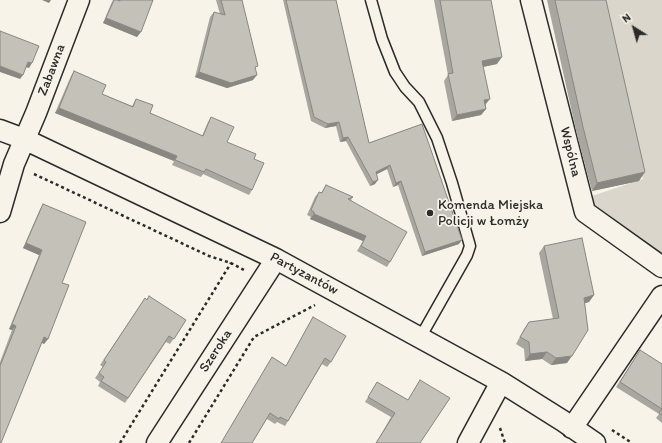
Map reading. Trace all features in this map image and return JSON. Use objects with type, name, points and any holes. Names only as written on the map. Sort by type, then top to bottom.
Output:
[{"type":"street","name":"Zabawna","points":[[0,212],[14,164],[79,0]]},
{"type":"street","name":"Wspólna","points":[[531,0],[585,212],[662,267]]},
{"type":"street","name":"Partyzantów","points":[[0,130],[24,139],[276,259],[501,382],[594,443]]},
{"type":"street","name":"Szeroka","points":[[157,443],[276,259]]},
{"type":"street","points":[[572,428],[662,296]]},
{"type":"street","points":[[468,443],[501,382]]},
{"type":"lane","points":[[370,0],[382,39],[395,72],[405,87],[419,102],[437,138],[470,246],[467,255],[420,338]]},
{"type":"path","points":[[120,443],[231,264]]},
{"type":"path","points":[[189,443],[254,337],[318,302]]},
{"type":"shaded area","points":[[601,0],[662,0],[662,254],[594,211],[589,197],[643,179]]},
{"type":"building","points":[[114,0],[153,0],[141,32],[106,18]]},
{"type":"building","points":[[221,0],[242,0],[258,66],[255,67],[257,75],[231,83],[199,72],[214,12],[225,15]]},
{"type":"building","points":[[286,0],[336,0],[369,143],[422,124],[462,240],[425,252],[401,181],[396,183],[390,165],[376,172],[378,180],[373,182],[348,137],[343,138],[339,122],[328,124],[314,117]]},
{"type":"building","points":[[440,0],[491,0],[502,57],[482,61],[490,99],[484,100],[486,109],[457,115],[448,74],[453,73]]},
{"type":"building","points":[[555,0],[606,0],[645,172],[597,183]]},
{"type":"building","points":[[0,31],[39,46],[32,63],[28,62],[23,75],[0,66]]},
{"type":"building","points":[[74,71],[106,85],[102,94],[133,107],[136,99],[153,105],[150,113],[203,136],[211,117],[234,127],[227,142],[256,154],[254,159],[264,163],[252,190],[206,169],[204,172],[175,160],[177,156],[59,108]]},
{"type":"building","points":[[326,185],[353,197],[348,199],[407,232],[390,262],[361,246],[366,236],[314,214],[311,210],[319,192],[322,193]]},
{"type":"building","points":[[43,204],[86,222],[62,283],[69,285],[48,339],[44,337],[0,443],[0,366],[16,326],[12,324],[42,250],[26,243]]},
{"type":"building","points":[[582,238],[594,295],[584,298],[588,330],[572,356],[556,358],[547,352],[530,354],[529,342],[520,337],[529,322],[559,318],[544,246]]},
{"type":"building","points":[[149,296],[186,320],[174,339],[169,336],[128,398],[101,381],[104,377],[99,373],[106,362],[104,360],[145,298],[147,300]]},
{"type":"building","points":[[313,317],[346,336],[331,362],[325,358],[288,421],[280,417],[279,419],[270,413],[252,443],[221,443],[272,357],[286,366]]},
{"type":"building","points":[[640,350],[662,364],[662,409],[620,382]]},
{"type":"building","points":[[420,380],[450,398],[420,443],[376,443],[395,413],[368,397],[377,382],[408,400]]},
{"type":"place","name":"Komenda Miejska Policji w Łomży","points":[[430,213]]}]
